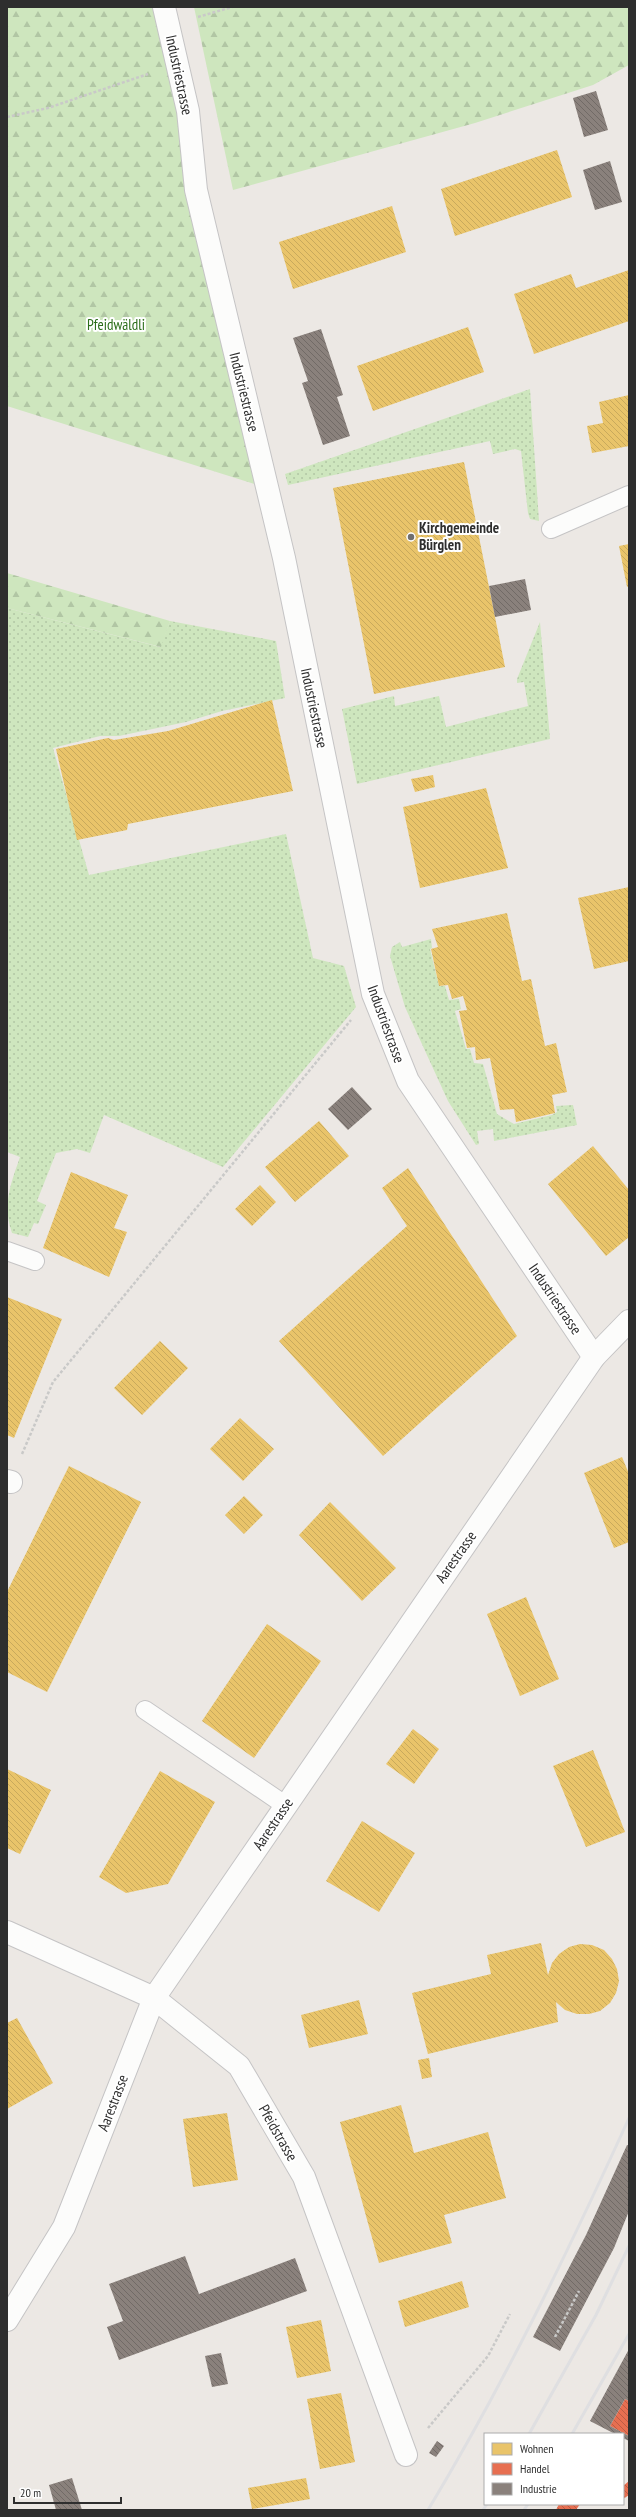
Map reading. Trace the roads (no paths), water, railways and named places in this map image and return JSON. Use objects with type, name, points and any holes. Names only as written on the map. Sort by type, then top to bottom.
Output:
[{"type":"street","name":"Industriestrasse","points":[[166,17],[188,111],[196,190],[284,558],[373,994],[408,1081],[594,1357]]},
{"type":"street","name":"Aarestrasse","points":[[7,2320],[64,2227],[154,1998],[594,1357],[629,1322]]},
{"type":"street","name":"Pfeidstrasse","points":[[7,1932],[154,1998],[239,2066],[304,2177],[406,2455]]},
{"type":"lane","points":[[551,529],[629,495]]},
{"type":"lane","points":[[7,1251],[35,1261]]},
{"type":"lane","points":[[145,1710],[285,1806]]},
{"type":"railway","points":[[428,2510],[509,2366],[559,2268],[629,2118]]},
{"type":"railway","points":[[530,2433],[596,2315],[629,2246]]},
{"type":"railway","points":[[573,2433],[629,2334]]},
{"type":"railway","points":[[483,2510],[486,2505]]},
{"type":"railway","points":[[524,2510],[527,2505]]},
{"type":"place","name":"Kirchgemeinde Bürglen","points":[[411,537]]},
{"type":"park label","name":"Pfeidwäldli","points":[[116,325]]}]
